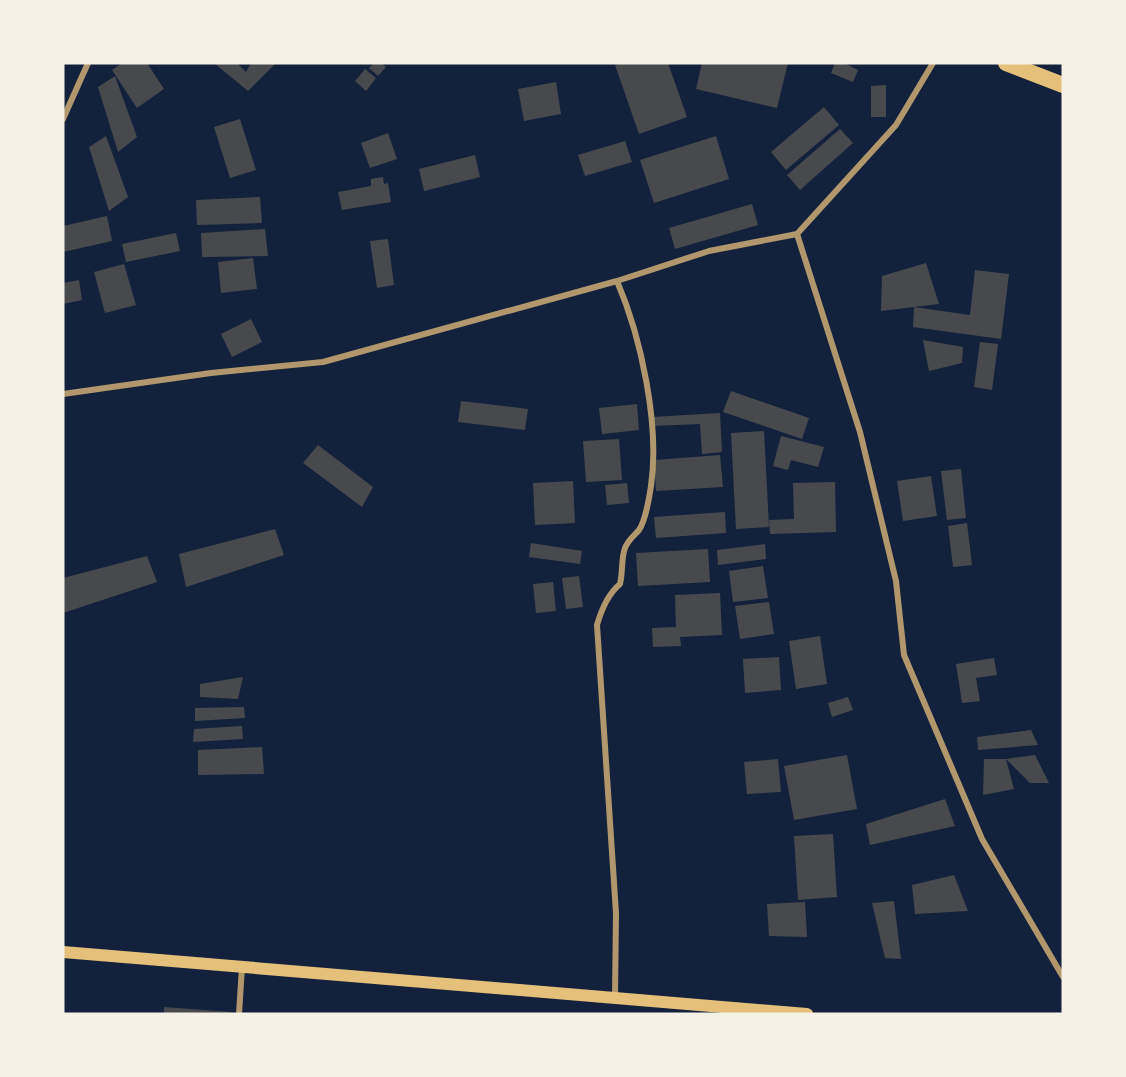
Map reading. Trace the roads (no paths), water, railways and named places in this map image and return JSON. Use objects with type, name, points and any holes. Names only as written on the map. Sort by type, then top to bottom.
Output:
[{"type":"highway","points":[[1006,63],[1063,85]]},
{"type":"main road","points":[[63,952],[615,996],[807,1014]]},
{"type":"street","points":[[63,119],[88,63]]},
{"type":"street","points":[[63,394],[211,373],[323,362],[617,281],[709,251],[797,234],[896,125],[933,63]]},
{"type":"street","points":[[797,234],[860,432],[896,581],[904,655],[982,839],[1063,977]]},
{"type":"street","points":[[615,996],[616,913],[597,626],[604,605],[620,584],[624,550],[644,518],[651,486],[653,436],[641,350],[617,281]]},
{"type":"street","points":[[239,1014],[242,966]]}]
